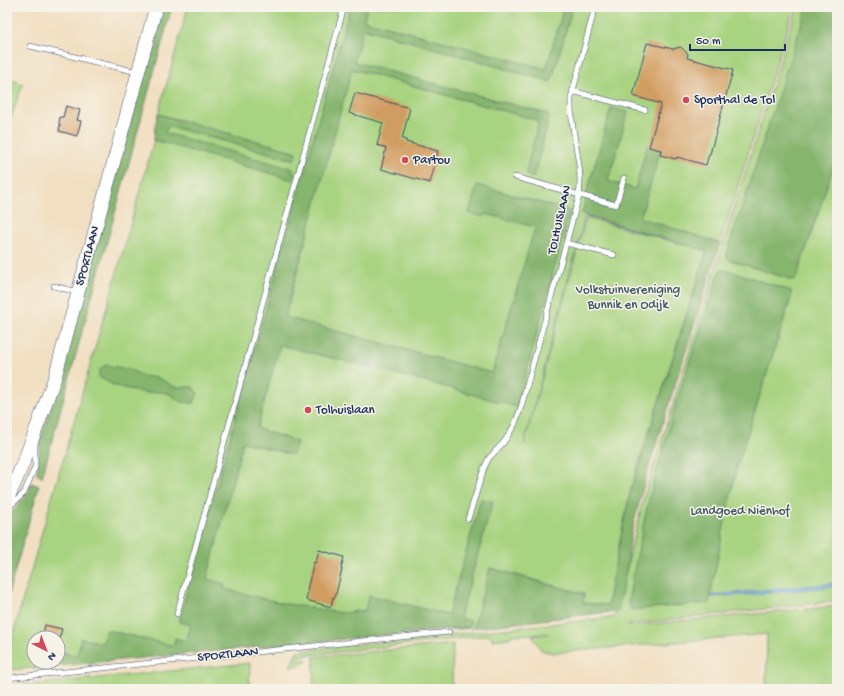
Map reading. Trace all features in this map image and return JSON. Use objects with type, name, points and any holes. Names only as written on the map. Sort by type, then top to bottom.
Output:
[{"type":"street","name":"SPORTLAAN","points":[[7,500],[35,436],[54,377],[156,7]]},
{"type":"lane","points":[[178,614],[344,7]]},
{"type":"lane","name":"TOLHUISLAAN","points":[[468,518],[484,468],[490,458],[504,442],[515,424],[521,407],[579,196],[580,178],[570,109],[572,91],[595,7]]},
{"type":"lane","points":[[30,46],[138,72]]},
{"type":"lane","points":[[572,91],[645,110]]},
{"type":"lane","points":[[515,176],[579,196],[616,205],[624,178]]},
{"type":"lane","points":[[566,242],[614,255]]},
{"type":"lane","points":[[54,286],[78,292]]},
{"type":"lane","points":[[7,509],[24,493],[35,467],[35,436]]},
{"type":"lane","name":"SPORTLAAN","points":[[7,678],[449,632]]},
{"type":"green space","points":[[163,7],[172,7],[42,477],[36,474],[38,468],[40,441],[55,395]]},
{"type":"green space","name":"Tolhuislaan","points":[[188,7],[794,7],[720,243],[717,242],[707,250],[631,489],[611,583],[608,605],[583,603],[584,594],[491,568],[473,628],[66,658],[66,630],[26,630],[26,669],[7,670],[7,653],[11,645],[154,140],[156,141],[163,116],[158,114]],"holes":[[[585,216],[690,246],[586,218],[524,444]]]},
{"type":"green space","points":[[350,7],[367,7],[364,20],[546,69],[564,7],[573,7],[551,82],[363,28],[354,62],[548,114],[549,120],[533,178],[528,176],[526,172],[538,124],[536,120],[352,69],[285,317],[492,373],[535,227],[486,214],[484,217],[469,213],[477,185],[570,211],[517,407],[420,380],[280,345],[257,428],[297,442],[293,455],[243,442],[207,579],[225,584],[224,589],[282,603],[341,613],[365,610],[369,595],[448,615],[481,499],[493,501],[460,618],[471,621],[469,627],[66,665],[66,653],[77,656],[81,638],[102,643],[107,630],[170,645],[174,644],[175,638],[186,641],[191,625],[179,622]]},
{"type":"green space","name":"Landgoed Niënhof","points":[[797,7],[837,7],[837,601],[629,624],[629,626],[837,606],[837,689],[766,689],[767,634],[552,653],[541,650],[532,636],[548,634],[511,635],[510,638],[492,640],[490,635],[300,656],[299,660],[307,660],[301,665],[290,667],[297,651],[615,617],[643,500]]},
{"type":"green space","points":[[807,7],[837,7],[837,156],[796,279],[792,280],[730,260],[726,256]]},
{"type":"green space","points":[[7,78],[23,84],[7,128]]},
{"type":"green space","points":[[611,108],[628,112],[608,181],[635,189],[647,146],[661,150],[640,218],[720,243],[646,476],[631,534],[627,565],[618,611],[473,628],[490,568],[584,594],[583,603],[608,605],[611,583],[631,489],[707,251],[582,214]]},
{"type":"green space","points":[[158,114],[297,152],[294,160],[168,126],[165,133],[293,169],[293,180],[154,140]]},
{"type":"green space","points":[[720,270],[731,271],[791,291],[791,298],[737,467],[709,603],[631,610],[628,601],[647,507],[676,403]]},
{"type":"green space","points":[[105,365],[128,369],[143,376],[158,378],[175,387],[193,387],[198,394],[193,403],[181,402],[168,393],[147,393],[115,386],[99,377],[99,371]]},
{"type":"green space","points":[[32,483],[39,486],[7,599],[7,517],[27,495]]},
{"type":"green space","points":[[453,644],[452,689],[313,689],[314,657]]},
{"type":"green space","points":[[250,663],[249,689],[7,689],[7,687]]},
{"type":"water","points":[[837,583],[837,586],[712,597],[712,595]]},
{"type":"building","name":"Sporthal de Tol","points":[[647,43],[673,49],[680,47],[688,54],[687,58],[733,70],[706,165],[677,157],[676,159],[660,155],[661,150],[649,147],[661,104],[633,96]]},
{"type":"building","points":[[355,93],[410,108],[402,139],[406,140],[406,142],[438,151],[430,183],[381,169],[386,148],[377,145],[383,123],[349,113]]},
{"type":"building","points":[[66,106],[80,110],[77,120],[81,121],[77,136],[59,131],[60,117],[63,117]]},
{"type":"building","points":[[319,550],[344,557],[335,598],[333,597],[331,607],[306,600],[314,562],[316,562]]},
{"type":"building","points":[[45,625],[62,629],[62,630],[44,630]]},
{"type":"place","name":"Sporthal de Tol","points":[[686,100]]},
{"type":"place","name":"Partou","points":[[405,160]]},
{"type":"place","name":"Tolhuislaan","points":[[308,410]]},
{"type":"park label","name":"Volkstuinvereniging Bunnik en Odijk","points":[[628,298]]}]
